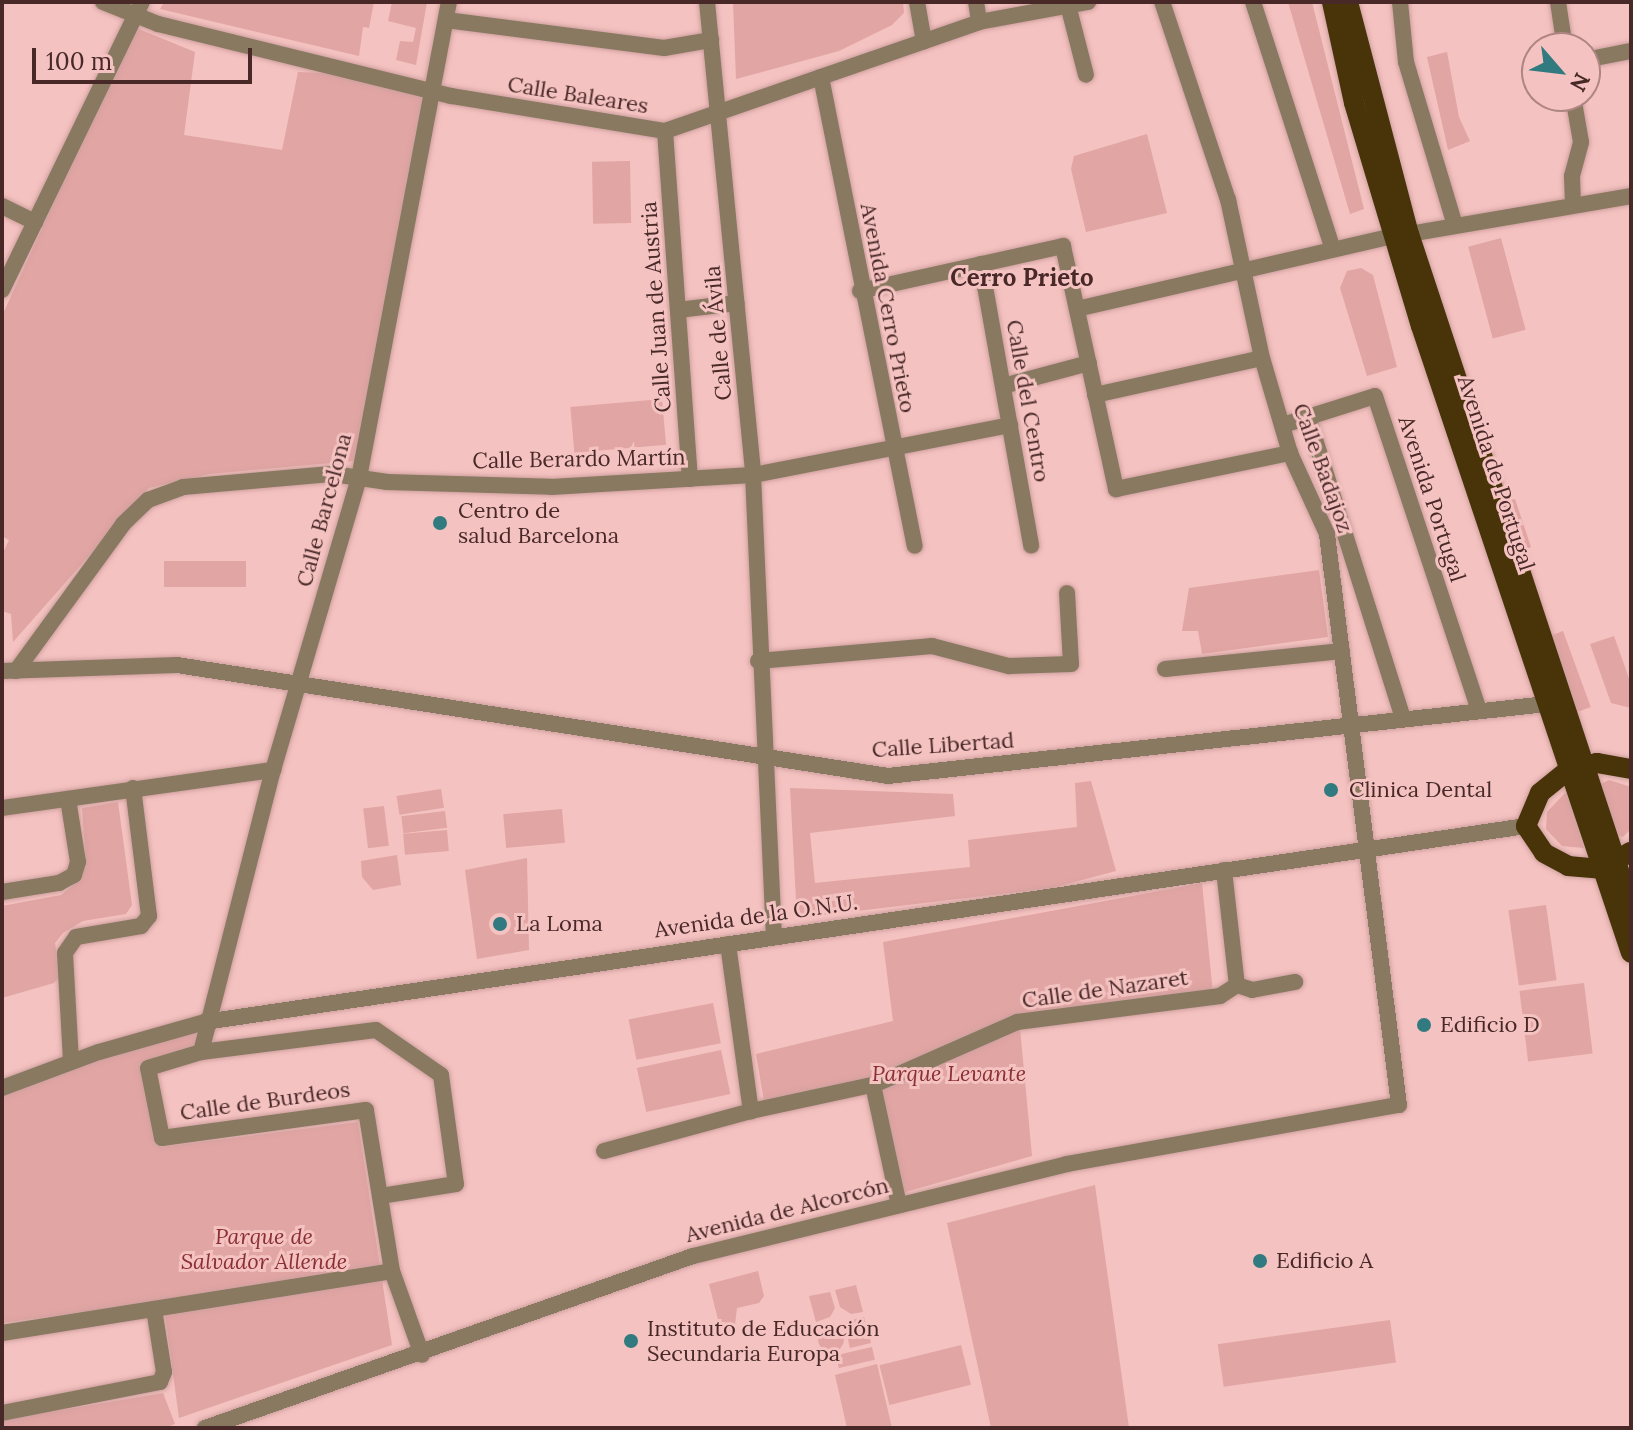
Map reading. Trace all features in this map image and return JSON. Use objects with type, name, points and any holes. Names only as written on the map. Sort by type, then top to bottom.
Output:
[{"type":"main road","name":"Avenida de Portugal","points":[[1332,2],[1354,103],[1401,235],[1576,767]]},
{"type":"main road","name":"Avenida de Portugal","points":[[1348,2],[1401,235],[1546,704],[1617,861],[1631,907]]},
{"type":"main road","points":[[1617,861],[1559,863],[1534,843],[1526,826],[1540,793],[1576,767],[1631,769]]},
{"type":"main road","name":"Avenida de Portugal","points":[[1617,861],[1631,953]]},
{"type":"street","name":"Calle Baleares","points":[[103,2],[435,91],[665,131],[979,22],[1088,2]]},
{"type":"street","name":"Calle Barcelona","points":[[205,1022],[273,770],[359,478],[435,91],[449,2]]},
{"type":"street","name":"Calle de Ávila","points":[[707,2],[721,112],[753,475],[758,661],[767,760],[774,937]]},
{"type":"street","points":[[917,2],[924,41]]},
{"type":"street","points":[[976,2],[979,22]]},
{"type":"street","name":"Calle Badajoz","points":[[1162,2],[1228,200],[1262,358],[1290,453],[1327,534],[1399,1105]]},
{"type":"street","points":[[1253,2],[1332,247]]},
{"type":"street","points":[[1400,2],[1406,62],[1455,225]]},
{"type":"street","points":[[1558,2],[1563,32]]},
{"type":"street","points":[[1061,5],[1086,75]]},
{"type":"street","points":[[2,290],[138,9]]},
{"type":"street","points":[[446,20],[664,48],[711,40]]},
{"type":"street","points":[[1601,57],[1631,51]]},
{"type":"street","name":"Avenida Cerro Prieto","points":[[821,77],[860,291],[915,546]]},
{"type":"street","points":[[1573,205],[1572,176],[1581,142],[1576,112]]},
{"type":"street","name":"Calle Juan de Austria","points":[[665,131],[690,479]]},
{"type":"street","points":[[1077,309],[1244,271],[1332,247],[1631,196]]},
{"type":"street","points":[[2,206],[35,222]]},
{"type":"street","points":[[860,291],[1063,246],[1116,489],[1290,453]]},
{"type":"street","name":"Calle del Centro","points":[[981,264],[1031,546]]},
{"type":"street","points":[[678,310],[737,303]]},
{"type":"street","points":[[1095,395],[1262,358]]},
{"type":"street","points":[[1003,386],[1089,363]]},
{"type":"street","name":"Avenida Portugal","points":[[1283,425],[1375,396],[1478,708]]},
{"type":"street","name":"Calle Badajoz","points":[[1308,417],[1403,718]]},
{"type":"street","name":"Calle Berardo Martín","points":[[9,671],[123,524],[148,500],[183,487],[333,474],[359,478],[551,487],[753,475],[895,451],[1010,425]]},
{"type":"street","points":[[758,661],[932,646],[1009,666],[1071,664],[1067,593]]},
{"type":"street","points":[[1165,669],[1342,651]]},
{"type":"street","name":"Calle Libertad","points":[[9,671],[177,665],[767,760],[888,776],[1353,725],[1478,708],[1546,704]]},
{"type":"street","points":[[2,808],[273,770]]},
{"type":"street","points":[[71,1061],[65,953],[76,937],[141,926],[149,916],[133,788]]},
{"type":"street","points":[[2,892],[59,883],[74,875],[78,862],[68,799]]},
{"type":"street","name":"Avenida de la O.N.U.","points":[[2,1088],[71,1061],[205,1022],[1526,826]]},
{"type":"street","points":[[1224,870],[1237,985]]},
{"type":"street","points":[[728,944],[751,1111]]},
{"type":"street","name":"Calle de Nazaret","points":[[604,1151],[751,1111],[873,1085],[1017,1022],[1220,996],[1237,985],[1252,990],[1295,982]]},
{"type":"street","points":[[201,1052],[205,1022]]},
{"type":"street","name":"Calle de Burdeos","points":[[380,1196],[456,1184],[441,1075],[376,1030],[201,1052],[148,1068],[162,1138],[366,1110],[392,1271],[422,1355]]},
{"type":"street","points":[[873,1085],[899,1205]]},
{"type":"street","name":"Avenida de Alcorcón","points":[[205,1428],[422,1355],[693,1256],[899,1205],[1194,1138],[1399,1105]]},
{"type":"street","points":[[2,1333],[392,1271]]},
{"type":"street","points":[[2,1413],[160,1382],[164,1372],[154,1309]]},
{"type":"green space","points":[[164,2],[374,2],[369,28],[363,27],[359,56],[160,9]]},
{"type":"green space","points":[[392,2],[427,2],[416,65],[396,60],[400,41],[413,42],[416,28],[388,21]]},
{"type":"green space","points":[[733,2],[903,2],[904,13],[892,25],[839,51],[736,79]]},
{"type":"green space","points":[[1288,2],[1312,2],[1364,209],[1350,214]]},
{"type":"green space","points":[[134,27],[195,52],[184,135],[282,150],[298,72],[346,74],[425,95],[426,135],[354,461],[210,474],[149,488],[13,642],[11,614],[2,611],[2,555],[9,540],[2,536],[2,316]]},
{"type":"green space","points":[[1447,52],[1459,117],[1470,141],[1448,150],[1427,57]]},
{"type":"green space","points":[[1147,134],[1167,213],[1086,232],[1071,169],[1074,156]]},
{"type":"green space","points":[[630,161],[631,223],[593,224],[592,162]]},
{"type":"green space","points":[[1501,238],[1526,330],[1493,339],[1468,247]]},
{"type":"green space","points":[[1361,268],[1373,275],[1397,367],[1367,376],[1340,288],[1347,271]]},
{"type":"green space","points":[[662,399],[666,445],[574,453],[570,407]]},
{"type":"green space","points":[[1515,499],[1531,547],[1525,550],[1507,501]]},
{"type":"green space","points":[[164,561],[246,561],[246,587],[164,587]]},
{"type":"green space","points":[[1319,570],[1328,637],[1202,654],[1198,631],[1182,631],[1189,588]]},
{"type":"green space","points":[[1563,631],[1591,707],[1577,712],[1549,636]]},
{"type":"green space","points":[[1614,636],[1631,684],[1631,708],[1611,703],[1590,644]]},
{"type":"green space","points":[[1609,780],[1631,787],[1631,829],[1623,837],[1616,835],[1601,784]]},
{"type":"green space","points":[[1091,781],[1116,871],[1052,888],[797,918],[790,788],[953,794],[955,816],[810,833],[815,883],[970,867],[968,840],[1077,827],[1075,783]]},
{"type":"green space","points":[[441,789],[444,808],[400,815],[397,796]]},
{"type":"green space","points":[[1565,793],[1569,795],[1584,848],[1562,846],[1546,829],[1547,812]]},
{"type":"green space","points":[[118,802],[132,905],[126,914],[83,921],[63,933],[55,943],[60,976],[54,983],[2,998],[2,906],[61,895],[77,882],[86,866],[82,808]]},
{"type":"green space","points":[[384,806],[389,846],[368,848],[363,809]]},
{"type":"green space","points":[[562,809],[565,843],[506,848],[503,814]]},
{"type":"green space","points":[[445,811],[447,828],[403,833],[401,816]]},
{"type":"green space","points":[[447,830],[449,851],[405,855],[403,834]]},
{"type":"green space","points":[[397,855],[401,885],[373,890],[362,877],[361,861]]},
{"type":"green space","name":"La Loma","points":[[527,858],[529,950],[477,959],[465,870]]},
{"type":"green space","name":"Parque Levante","points":[[1202,883],[1214,1004],[1020,1028],[1032,1156],[902,1193],[874,1076],[764,1101],[756,1054],[893,1021],[883,942]]},
{"type":"green space","points":[[1546,905],[1557,980],[1519,986],[1508,910]]},
{"type":"green space","points":[[1584,983],[1593,1053],[1528,1061],[1519,991]]},
{"type":"green space","points":[[713,1003],[721,1043],[636,1060],[629,1019]]},
{"type":"green space","name":"Parque de Salvador Allende","points":[[205,1022],[197,1050],[144,1066],[160,1147],[358,1122],[392,1345],[179,1418],[163,1301],[2,1323],[2,1091]]},
{"type":"green space","points":[[721,1050],[730,1094],[646,1112],[637,1068]]},
{"type":"green space","points":[[1095,1185],[1129,1428],[991,1428],[947,1223]]},
{"type":"green space","points":[[758,1271],[764,1296],[759,1303],[737,1308],[734,1333],[722,1335],[709,1284]]},
{"type":"green space","points":[[856,1285],[863,1312],[851,1314],[840,1307],[835,1290]]},
{"type":"green space","points":[[830,1292],[835,1308],[830,1317],[816,1322],[809,1296]]},
{"type":"green space","points":[[864,1317],[871,1343],[850,1348],[846,1331],[852,1320]]},
{"type":"green space","points":[[1390,1320],[1396,1363],[1224,1387],[1218,1344]]},
{"type":"green space","points":[[831,1326],[840,1330],[844,1339],[840,1348],[831,1352],[822,1348],[818,1339],[822,1330]]},
{"type":"green space","points":[[961,1345],[971,1385],[889,1405],[879,1365]]},
{"type":"green space","points":[[872,1347],[875,1360],[839,1368],[836,1355]]},
{"type":"green space","points":[[877,1364],[892,1428],[847,1428],[835,1375]]},
{"type":"green space","points":[[163,1393],[175,1424],[164,1428],[2,1428],[2,1420]]},
{"type":"place","name":"Centro de salud Barcelona","points":[[440,523]]},
{"type":"place","name":"Clinica Dental","points":[[1331,790]]},
{"type":"place","name":"La Loma","points":[[500,924]]},
{"type":"place","name":"Edificio D","points":[[1424,1025]]},
{"type":"place","name":"Edificio A","points":[[1260,1261]]},
{"type":"place","name":"Instituto de Educación Secundaria Europa","points":[[631,1341]]},
{"type":"district","name":"Cerro Prieto","points":[[1022,278]]}]
